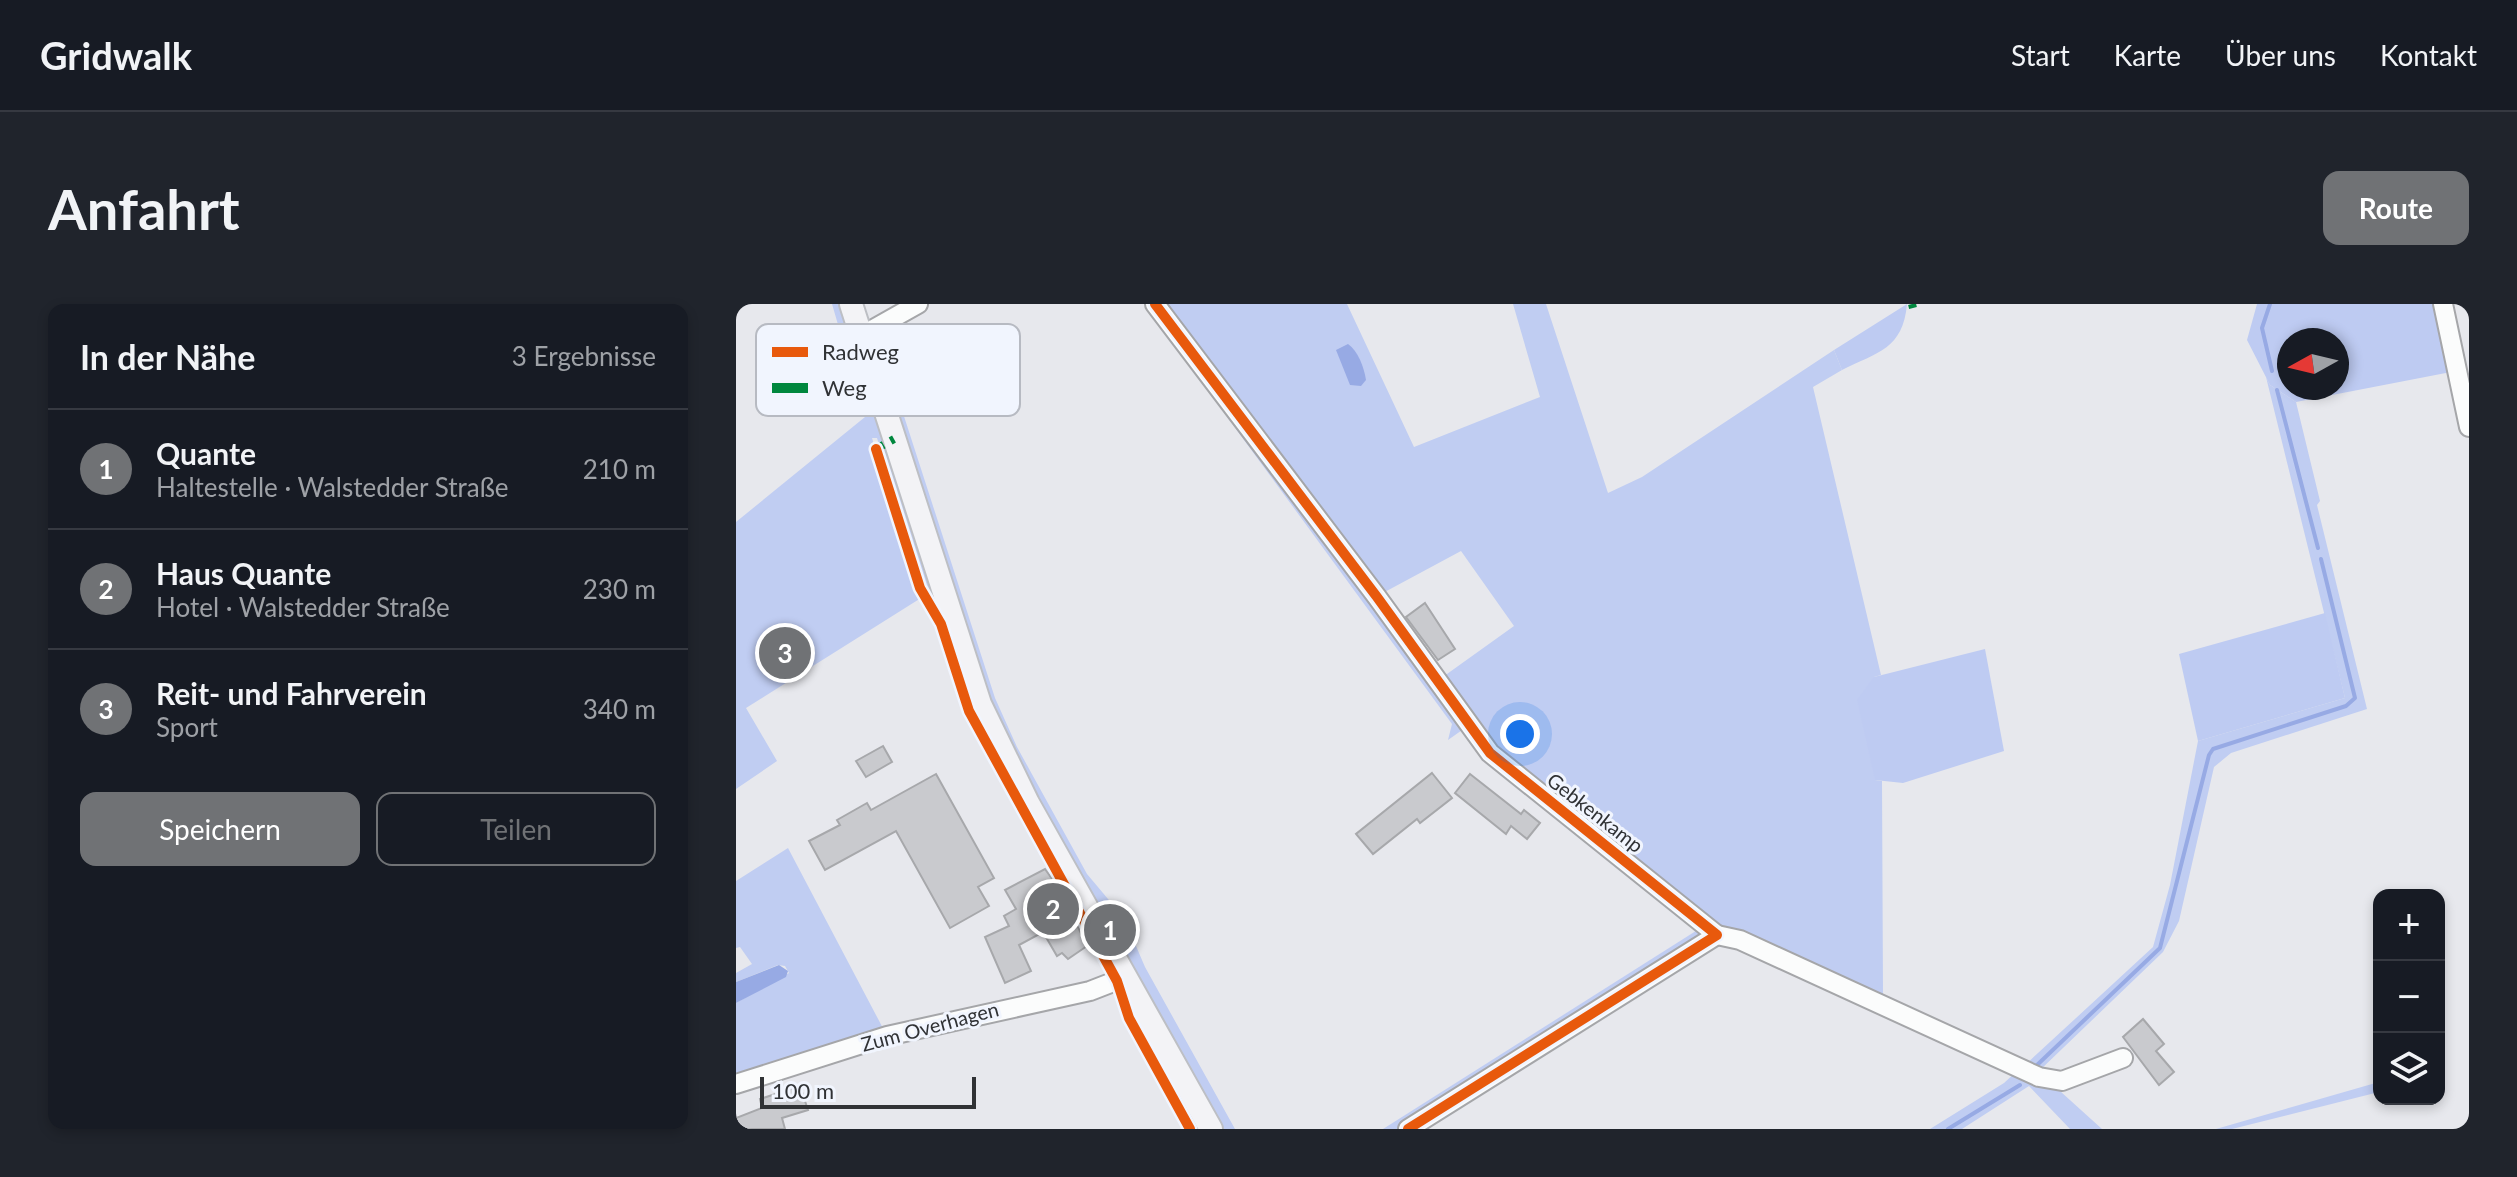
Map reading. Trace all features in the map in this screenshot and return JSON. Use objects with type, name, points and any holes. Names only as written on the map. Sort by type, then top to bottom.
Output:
[{"type":"main road","points":[[851,304],[857,324]]},
{"type":"main road","points":[[887,416],[980,704],[1028,803],[1211,1129]]},
{"type":"street","points":[[882,324],[918,304]]},
{"type":"street","name":"Gebkenkamp","points":[[1155,304],[1377,597],[1490,753],[1717,935],[1740,940],[2039,1077],[2062,1081],[2123,1058]]},
{"type":"street","points":[[2443,304],[2469,427]]},
{"type":"street","points":[[1408,1129],[1717,935]]},
{"type":"street","name":"Zum Overhagen","points":[[736,1084],[887,1036],[1090,991],[1126,977]]},
{"type":"shaded area","points":[[832,304],[844,304],[850,324],[838,324]]},
{"type":"shaded area","points":[[1160,304],[1347,304],[1414,447],[1540,397],[1513,304],[1546,304],[1608,493],[1642,477],[1834,350],[1842,370],[1813,387],[1881,675],[1874,677],[1875,780],[1882,781],[1883,994],[1895,1005],[1718,928],[1491,749],[1440,679],[1514,626],[1461,551],[1381,594]]},
{"type":"shaded area","points":[[1907,304],[1905,319],[1894,340],[1877,353],[1842,370],[1834,350]]},
{"type":"shaded area","points":[[2257,304],[2438,304],[2451,372],[2349,392],[2349,328],[2277,328],[2277,390],[2270,385],[2247,340]]},
{"type":"shaded area","points":[[1348,344],[1358,355],[1364,370],[1366,380],[1361,386],[1350,385],[1336,350]]},
{"type":"shaded area","points":[[1181,347],[1465,728],[1448,740],[1452,724],[1184,358]]},
{"type":"shaded area","points":[[2266,377],[2277,390],[2277,400],[2296,402],[2320,501],[2317,505],[2367,709],[2231,753],[2214,767],[2179,921],[2163,952],[2038,1072],[2024,1066],[2153,947],[2170,885],[2198,741],[2345,698]]},
{"type":"shaded area","points":[[879,416],[941,615],[923,587],[877,438],[872,438],[921,598],[746,708],[777,761],[736,789],[736,522],[865,417]]},
{"type":"shaded area","points":[[897,416],[904,416],[995,698],[1017,747],[1087,874],[1124,918],[1145,967],[1235,1129],[1219,1129],[1008,751],[986,701]]},
{"type":"shaded area","points":[[2325,613],[2345,698],[2198,741],[2179,654]]},
{"type":"shaded area","points":[[1985,649],[2004,751],[1903,783],[1875,780],[1857,700],[1874,677]]},
{"type":"shaded area","points":[[788,848],[886,1034],[736,1080],[736,1003],[789,973],[785,966],[778,965],[736,982],[736,973],[752,964],[740,947],[736,948],[736,881]]},
{"type":"shaded area","points":[[1699,929],[1705,934],[1401,1129],[1383,1129]]},
{"type":"shaded area","points":[[779,965],[788,971],[786,977],[736,1003],[736,982]]},
{"type":"shaded area","points":[[2017,1071],[2050,1082],[2102,1129],[2070,1129],[2029,1086],[1962,1129],[1930,1129],[2004,1083]]},
{"type":"shaded area","points":[[2373,1084],[2373,1094],[2232,1129],[2216,1129]]},
{"type":"building","points":[[1425,603],[1455,649],[1438,660],[1406,617]]},
{"type":"building","points":[[883,746],[892,762],[866,777],[856,761]]},
{"type":"building","points":[[1432,773],[1452,798],[1420,823],[1417,819],[1373,854],[1356,834]]},
{"type":"building","points":[[936,774],[994,878],[978,887],[989,906],[950,928],[896,831],[825,870],[809,841],[840,825],[837,820],[867,803],[871,810]]},
{"type":"building","points":[[1470,774],[1521,814],[1524,810],[1540,823],[1527,839],[1511,826],[1506,834],[1455,793]]},
{"type":"building","points":[[1045,869],[1062,893],[1087,946],[1068,959],[1062,953],[1057,956],[1043,932],[1019,945],[1031,971],[1005,983],[985,937],[1009,926],[1004,916],[1016,909],[1005,890]]},
{"type":"building","points":[[2143,1019],[2164,1044],[2156,1051],[2174,1072],[2159,1085],[2123,1037]]},
{"type":"building","points":[[800,1086],[808,1110],[782,1118],[785,1129],[736,1129],[736,1118],[762,1108],[760,1099]]},
{"type":"waterway","points":[[2270,304],[2262,328],[2272,371]]},
{"type":"waterway","points":[[2280,400],[2318,548]]},
{"type":"waterway","points":[[2036,1066],[2160,948],[2213,749],[2346,706],[2355,698],[2321,559]]},
{"type":"waterway","points":[[1948,1129],[2020,1085]]},
{"type":"marked path","points":[[1912,304],[1913,308]]},
{"type":"marked path","points":[[878,456],[876,449],[894,439]]},
{"type":"cycle path","points":[[1155,304],[1377,597],[1490,753],[1717,935],[1408,1129]]},
{"type":"cycle path","points":[[876,449],[920,588],[941,624],[969,711],[1117,981],[1129,1018],[1190,1129]]},
{"type":"place","name":"Reit- und Fahrverein","points":[[785,653]]},
{"type":"place","name":"Haus Quante","points":[[1053,909]]},
{"type":"place","name":"Quante","points":[[1110,930]]}]
